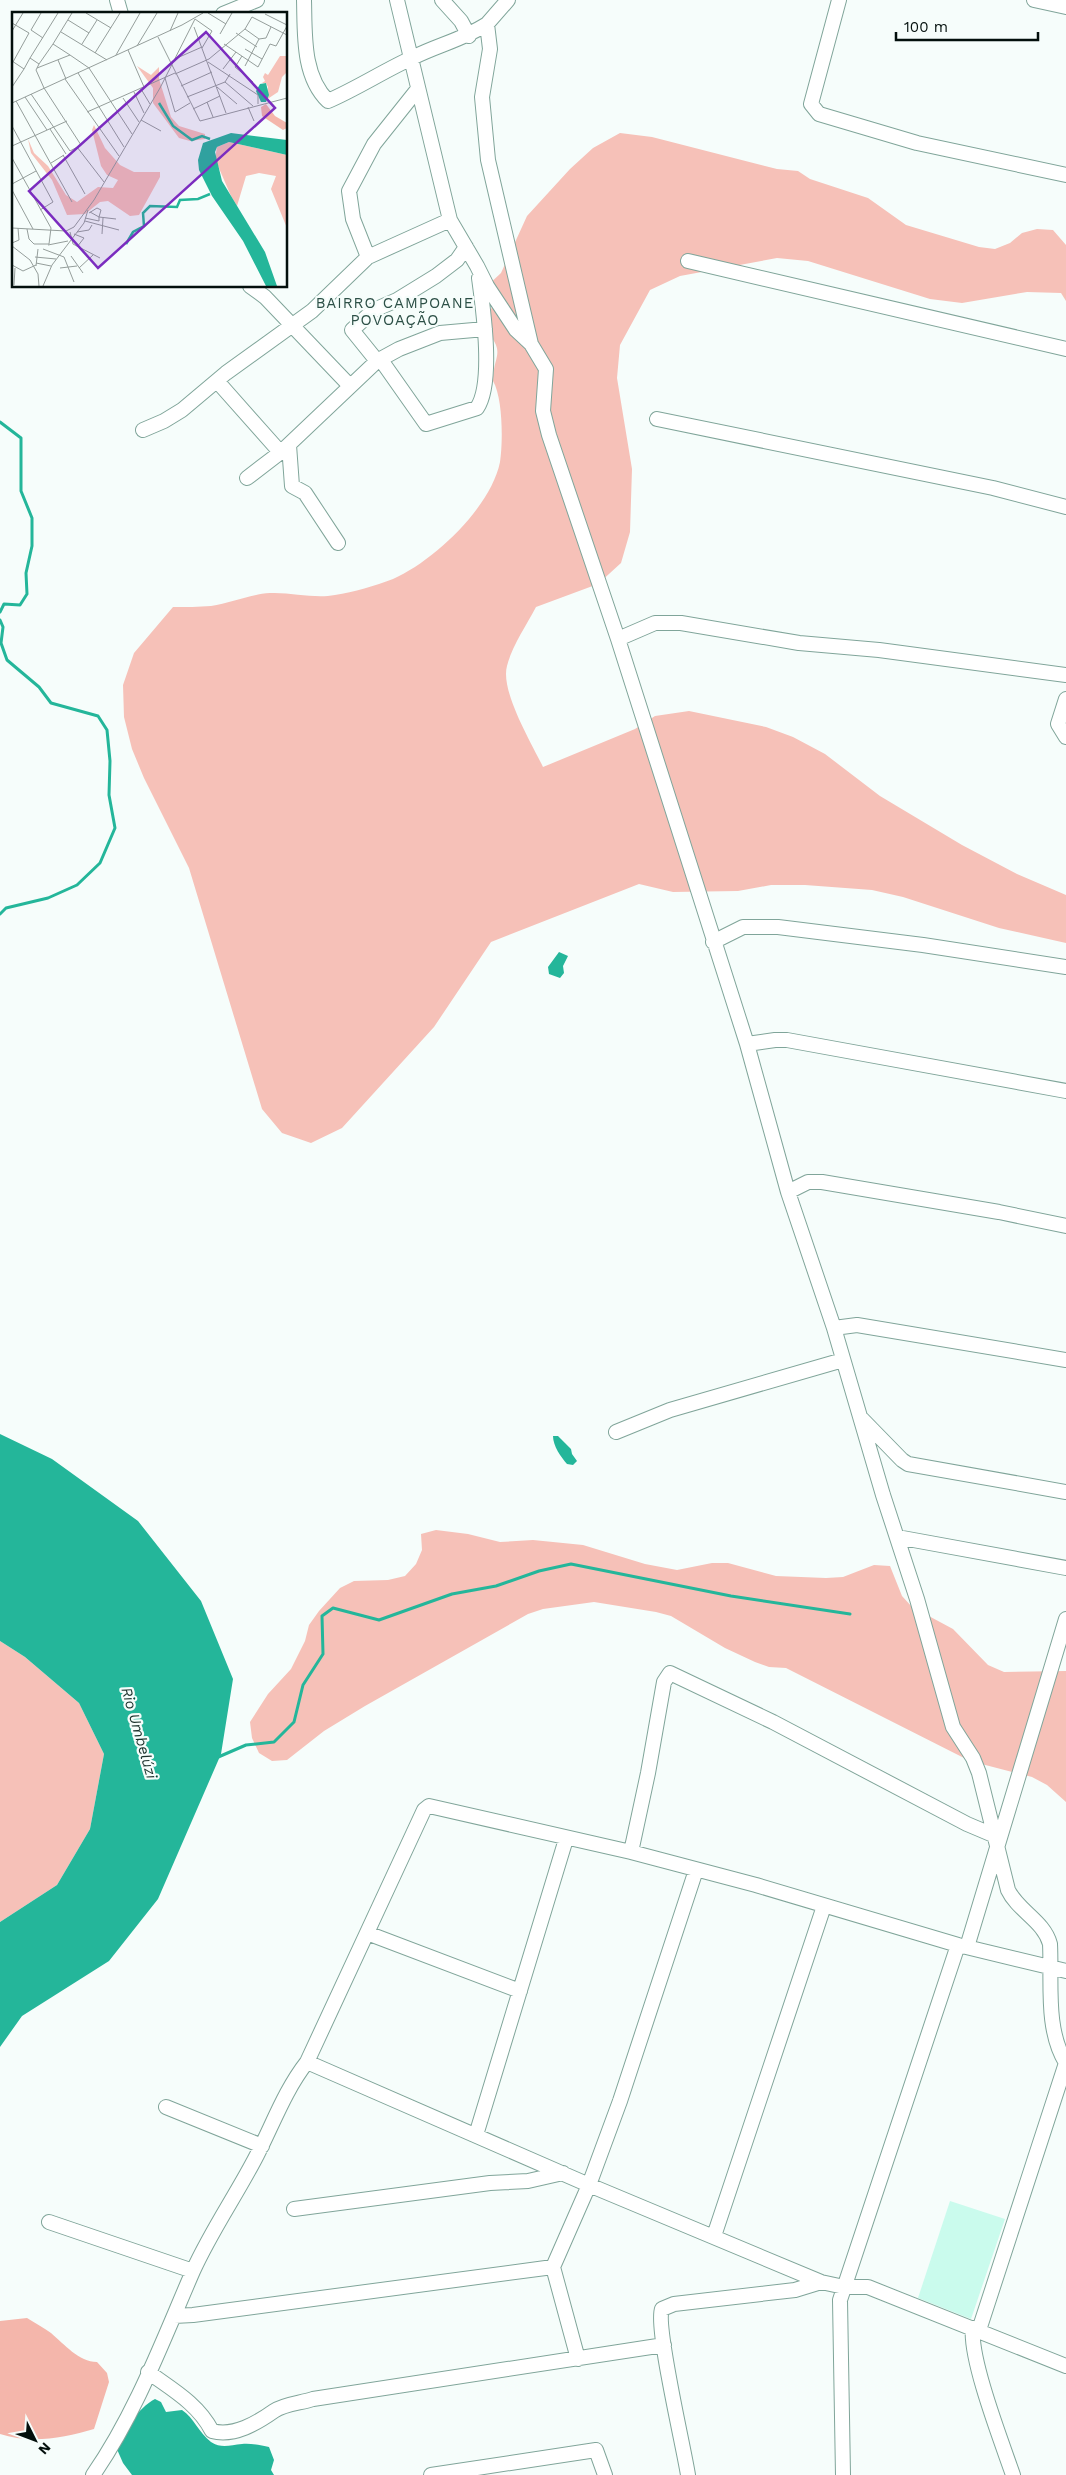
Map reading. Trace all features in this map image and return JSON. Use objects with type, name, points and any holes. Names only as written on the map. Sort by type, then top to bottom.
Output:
[{"type":"street","points":[[227,12],[257,0]]},
{"type":"street","points":[[304,0],[307,56],[312,78],[321,94],[328,101],[439,45],[469,36],[488,24],[508,0]]},
{"type":"street","points":[[397,0],[417,90],[450,220],[487,286],[516,330],[531,344],[546,369],[543,411],[549,435],[618,639],[747,1044],[788,1192],[844,1360],[917,1599],[953,1727],[973,1758],[979,1773],[993,1835],[1011,1897],[1048,1935],[1053,2022],[1062,2057],[1066,2063],[972,2341],[1013,2475]]},
{"type":"street","points":[[442,0],[460,21],[469,36]]},
{"type":"street","points":[[839,0],[812,104],[819,114],[917,143],[1066,175]]},
{"type":"street","points":[[1034,0],[1066,7]]},
{"type":"street","points":[[488,24],[490,49],[482,97],[488,160],[531,344]]},
{"type":"street","points":[[368,257],[353,219],[349,191],[374,144],[417,90]]},
{"type":"street","points":[[143,430],[164,421],[182,410],[217,381],[312,311],[368,257],[450,220]]},
{"type":"street","points":[[466,247],[457,260],[436,276],[397,300],[374,310],[352,330],[379,360],[426,424],[477,408],[482,397],[486,348],[477,266]]},
{"type":"street","points":[[688,261],[1066,349]]},
{"type":"street","points":[[253,288],[265,297],[350,386]]},
{"type":"street","points":[[247,478],[285,449],[379,360],[399,349],[440,334],[485,329]]},
{"type":"street","points":[[217,381],[285,449],[292,486],[305,493],[338,543]]},
{"type":"street","points":[[658,419],[993,488],[1066,507]]},
{"type":"street","points":[[618,639],[655,623],[681,623],[799,643],[889,651],[1066,675]]},
{"type":"street","points":[[1066,698],[1058,724],[1066,737]]},
{"type":"street","points":[[713,942],[742,927],[778,927],[923,945],[1066,967]]},
{"type":"street","points":[[747,1044],[787,1040],[1066,1091]]},
{"type":"street","points":[[788,1192],[808,1182],[822,1182],[989,1210],[1066,1226]]},
{"type":"street","points":[[834,1328],[857,1325],[1066,1360]]},
{"type":"street","points":[[616,1432],[670,1410],[844,1360]]},
{"type":"street","points":[[860,1417],[908,1464],[1066,1492]]},
{"type":"street","points":[[897,1538],[1066,1568]]},
{"type":"street","points":[[843,2475],[838,2309],[962,1946],[997,1850],[1066,1619]]},
{"type":"street","points":[[631,1852],[648,1773],[664,1682],[670,1673],[733,1702],[967,1824],[993,1835]]},
{"type":"street","points":[[93,2475],[106,2456],[148,2372],[194,2271],[262,2146],[294,2079],[307,2062],[424,1810],[429,1806],[631,1852],[962,1946],[1066,1971]]},
{"type":"street","points":[[476,2135],[566,1838]]},
{"type":"street","points":[[578,2359],[552,2267],[589,2185],[620,2102],[696,1870]]},
{"type":"street","points":[[714,2236],[824,1906]]},
{"type":"street","points":[[366,1934],[520,1990]]},
{"type":"street","points":[[307,2062],[589,2185],[821,2282],[844,2287],[868,2287],[1066,2366]]},
{"type":"street","points":[[166,2107],[262,2146]]},
{"type":"street","points":[[294,2209],[481,2184],[528,2181],[563,2173]]},
{"type":"street","points":[[49,2222],[194,2271]]},
{"type":"street","points":[[174,2316],[210,2313],[552,2267]]},
{"type":"street","points":[[688,2475],[664,2345],[660,2314],[662,2309],[668,2306],[795,2290],[821,2282]]},
{"type":"street","points":[[148,2372],[194,2404],[205,2417],[212,2431],[222,2434],[240,2429],[270,2416],[275,2410],[313,2399],[664,2345]]},
{"type":"street","points":[[431,2475],[596,2450],[606,2475]]},
{"type":"shaded area","points":[[620,133],[652,137],[777,169],[798,171],[810,179],[868,198],[906,225],[979,247],[995,249],[1010,243],[1022,233],[1037,229],[1053,230],[1066,245],[1066,301],[1061,293],[1027,292],[962,303],[930,299],[808,261],[777,258],[680,276],[650,290],[620,345],[617,378],[632,469],[630,532],[621,563],[598,584],[536,607],[516,644],[507,666],[506,677],[512,703],[543,767],[635,729],[655,716],[689,711],[766,727],[793,737],[825,754],[880,796],[962,845],[1017,874],[1066,895],[1066,943],[999,928],[903,897],[872,890],[805,885],[771,885],[738,891],[673,892],[639,884],[491,942],[434,1027],[342,1128],[311,1143],[282,1133],[262,1109],[189,868],[144,778],[132,749],[124,717],[123,685],[134,653],[173,607],[211,606],[270,593],[311,596],[342,594],[393,579],[409,571],[442,546],[458,531],[485,497],[500,462],[502,432],[499,398],[493,381],[497,349],[492,337],[485,329],[492,306],[487,286],[501,273],[527,216],[570,169],[593,148]]},
{"type":"shaded area","points":[[436,1530],[468,1534],[500,1542],[533,1540],[583,1545],[645,1564],[677,1570],[712,1563],[728,1563],[776,1576],[826,1578],[843,1577],[874,1565],[890,1566],[902,1596],[912,1607],[953,1629],[988,1665],[1004,1672],[1066,1671],[1066,1802],[1047,1785],[1032,1777],[970,1761],[786,1668],[769,1667],[725,1648],[671,1616],[594,1602],[543,1609],[528,1614],[365,1706],[324,1731],[287,1760],[272,1761],[259,1753],[252,1738],[250,1722],[268,1694],[291,1669],[305,1641],[309,1625],[319,1611],[340,1588],[354,1581],[388,1580],[405,1576],[416,1564],[422,1550],[421,1534]]},
{"type":"shaded area","points":[[0,1641],[25,1657],[79,1703],[104,1754],[90,1829],[57,1885],[0,1922]]},
{"type":"shaded area","points":[[950,2201],[1005,2219],[971,2319],[918,2298]]},
{"type":"shaded area","points":[[27,2318],[51,2333],[78,2356],[97,2362],[107,2373],[109,2382],[94,2429],[47,2439],[23,2439],[0,2434],[0,2321]]},
{"type":"water","points":[[559,952],[568,956],[563,966],[564,973],[560,978],[549,974],[548,967]]},
{"type":"water","name":"Rio Umbelúzi","points":[[0,1434],[52,1459],[138,1521],[201,1601],[233,1679],[221,1754],[158,1899],[109,1961],[22,2016],[0,2047],[0,1922],[57,1885],[90,1829],[104,1754],[79,1703],[25,1657],[0,1641]]},
{"type":"water","points":[[553,1436],[558,1436],[571,1449],[577,1461],[573,1465],[567,1464],[560,1455],[554,1444]]},
{"type":"water","points":[[155,2399],[161,2402],[166,2412],[182,2410],[203,2434],[215,2444],[226,2446],[248,2444],[269,2447],[274,2460],[271,2470],[274,2475],[132,2475],[123,2463],[116,2447],[132,2420]]},
{"type":"waterway","points":[[0,422],[21,438],[21,491],[32,518],[32,546],[26,573],[27,594],[20,605],[4,604],[0,612]]},
{"type":"waterway","points":[[0,620],[3,627],[1,643],[7,660],[39,687],[51,703],[98,716],[107,730],[110,761],[109,795],[115,828],[100,863],[77,885],[48,898],[6,908],[0,914]]},
{"type":"waterway","points":[[216,1758],[246,1745],[274,1742],[294,1722],[303,1685],[323,1654],[322,1616],[333,1608],[379,1620],[452,1594],[496,1586],[539,1571],[571,1564],[731,1596],[850,1614]]},
{"type":"district","name":"BAIRRO CAMPOANE POVOAÇÃO","points":[[395,312]]}]
